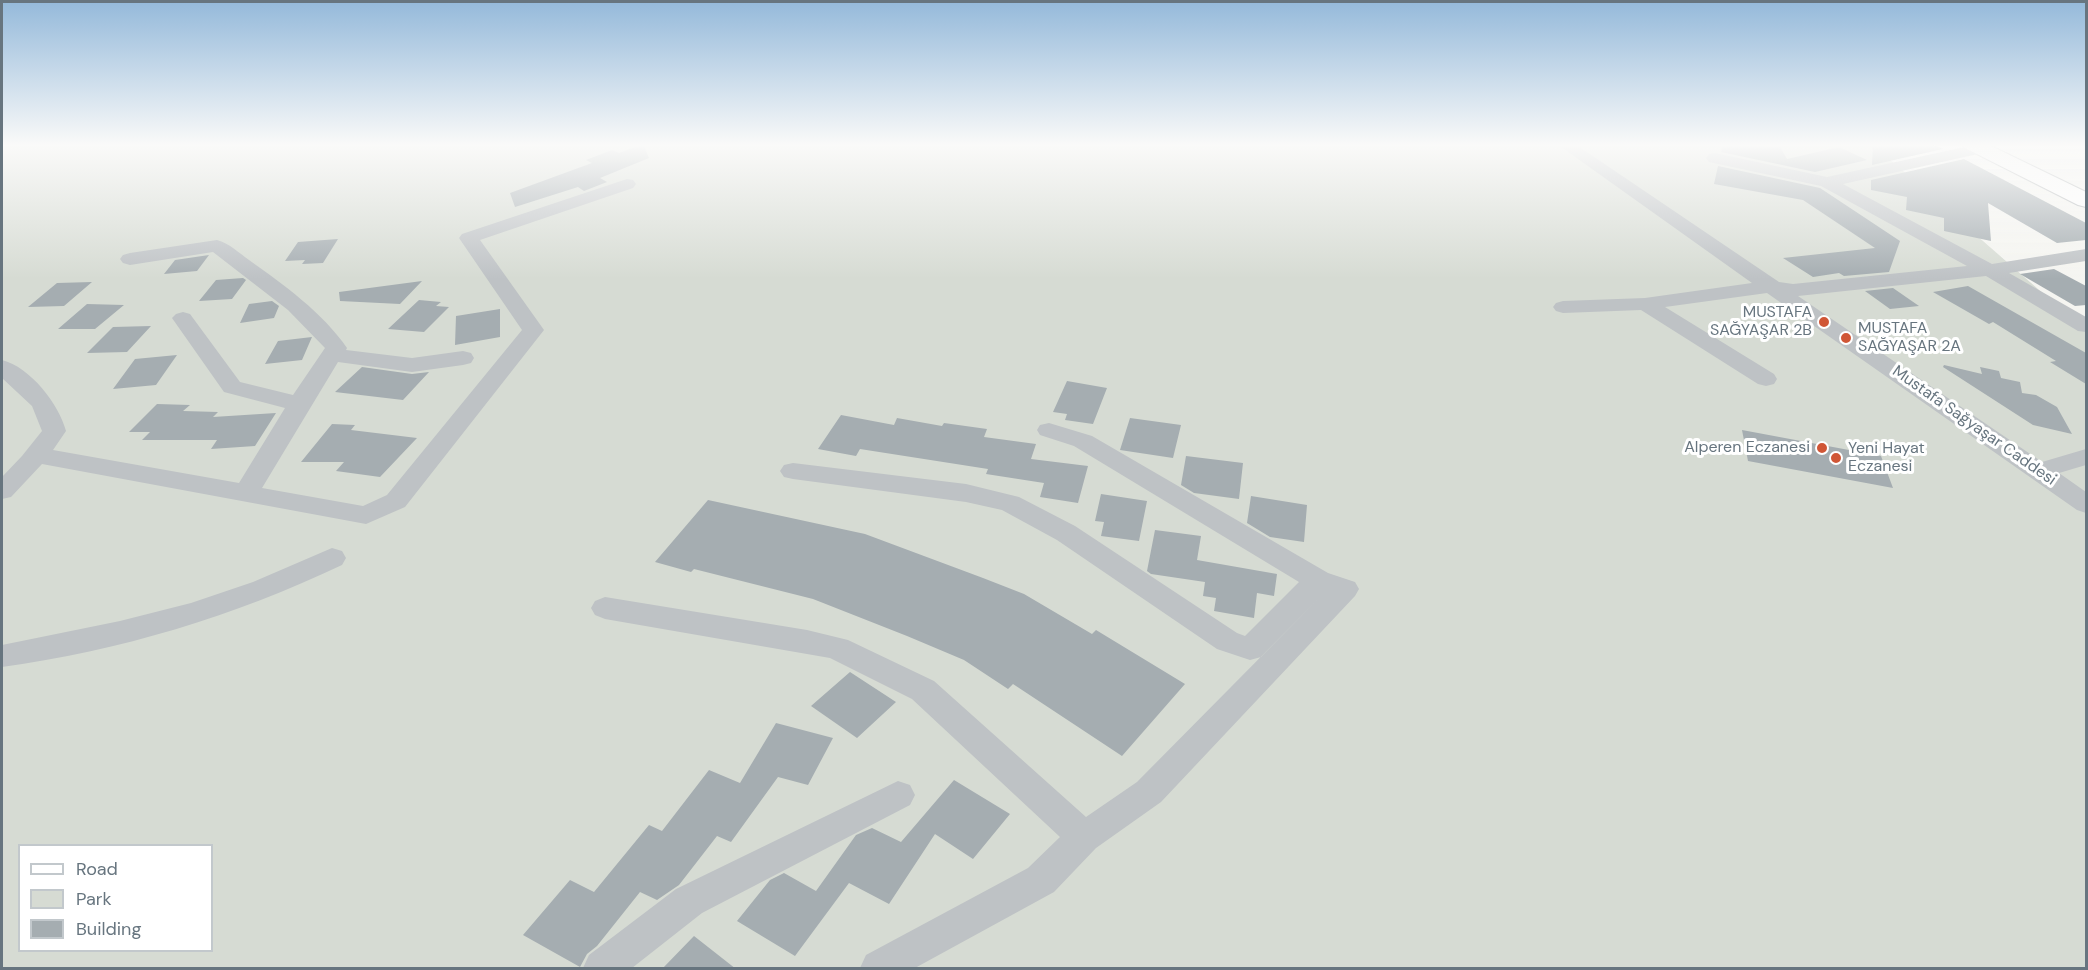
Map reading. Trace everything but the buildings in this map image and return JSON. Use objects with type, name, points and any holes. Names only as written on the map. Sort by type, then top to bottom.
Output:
[{"type":"main road","points":[[2066,189],[2086,200]]},
{"type":"street","points":[[36,455],[366,515],[396,501],[533,330],[469,238],[612,189]]},
{"type":"street","name":"Mustafa Sağyaşar Caddesi","points":[[1631,189],[2086,504]]},
{"type":"street","points":[[1840,189],[2086,326]]},
{"type":"street","points":[[130,259],[217,246],[288,297],[321,329],[336,348],[299,404],[246,493]]},
{"type":"street","points":[[1563,307],[1645,304],[1764,286],[1793,290],[1989,270],[2086,255]]},
{"type":"street","points":[[1645,304],[1766,379]]},
{"type":"street","points":[[183,318],[232,387],[299,404]]},
{"type":"street","points":[[333,355],[412,365],[463,358]]},
{"type":"street","points":[[2,367],[32,391],[51,414],[54,430],[36,455],[3,488]]},
{"type":"street","points":[[879,969],[1041,880],[1084,837],[1149,792],[1345,589],[1318,580],[1083,441],[1049,430]]},
{"type":"street","points":[[2040,471],[2086,457]]},
{"type":"street","points":[[793,471],[966,493],[1010,503],[1066,533],[1227,640],[1250,649],[1318,580]]},
{"type":"street","points":[[2,656],[113,634],[192,614],[267,588],[332,558]]},
{"type":"street","points":[[605,608],[807,641],[837,648],[923,690],[1084,837]]},
{"type":"street","points":[[602,969],[688,902],[898,795]]},
{"type":"green space","points":[[2,189],[1924,189],[2086,331],[2086,968],[2,968]]},
{"type":"place","name":"MUSTAFA SAĞYAŞAR 2B","points":[[1824,322]]},
{"type":"place","name":"MUSTAFA SAĞYAŞAR 2A","points":[[1846,338]]},
{"type":"place","name":"Alperen Eczanesi","points":[[1822,448]]},
{"type":"place","name":"Yeni Hayat Eczanesi","points":[[1836,458]]}]
